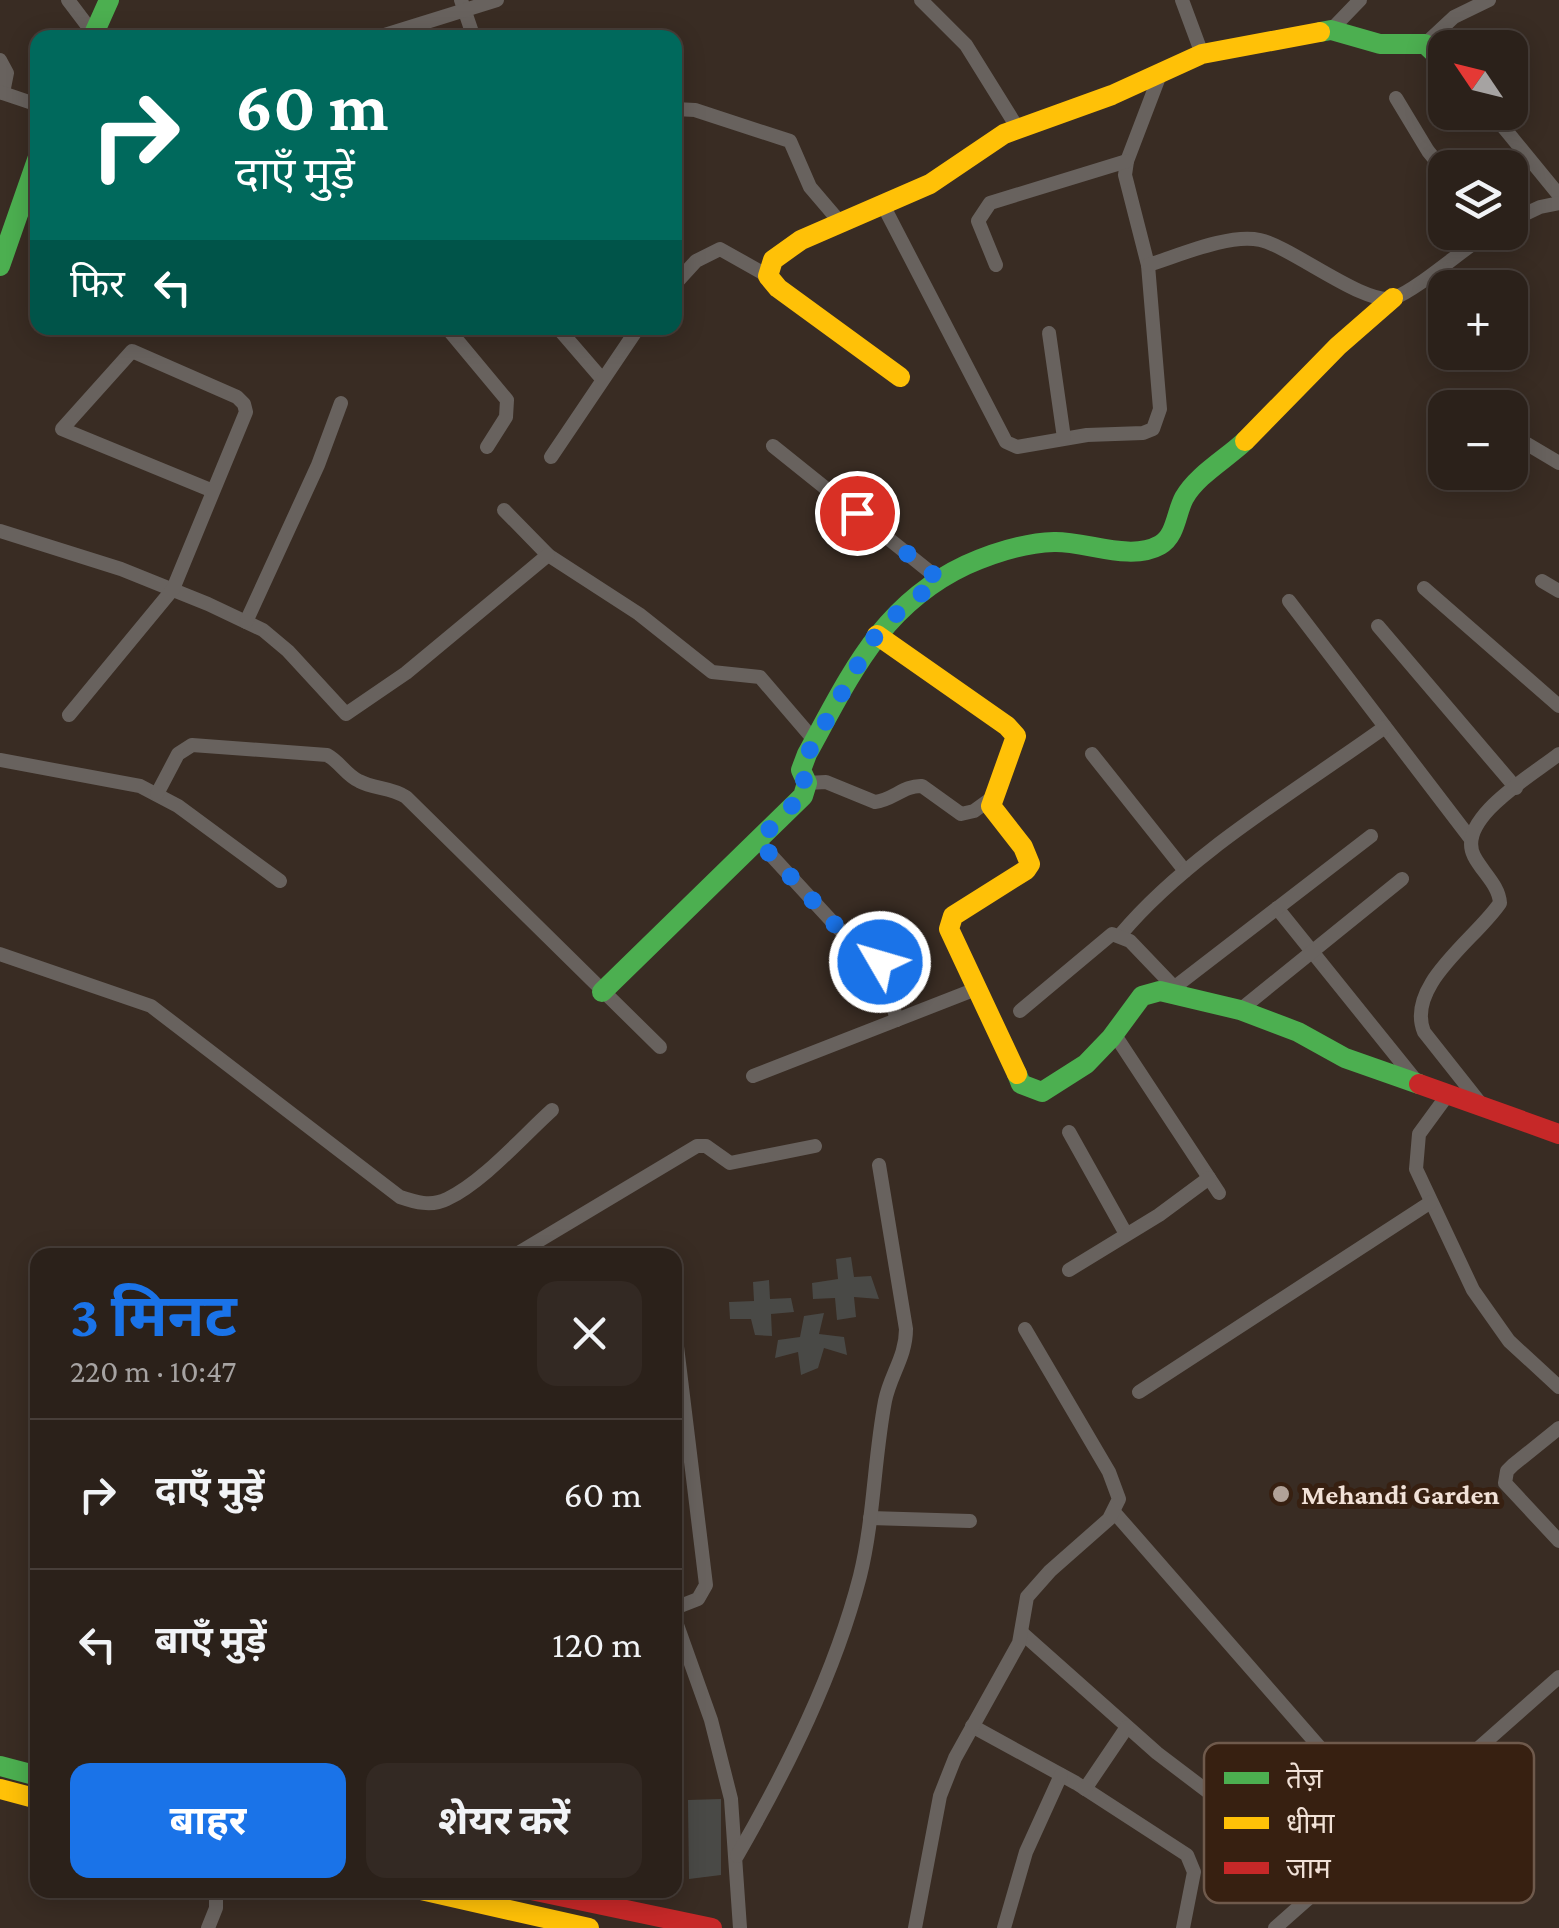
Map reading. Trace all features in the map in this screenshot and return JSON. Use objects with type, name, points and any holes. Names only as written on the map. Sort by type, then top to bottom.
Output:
[{"type":"street","points":[[68,0],[89,30]]},
{"type":"street","points":[[97,30],[109,0]]},
{"type":"street","points":[[396,30],[463,5],[496,0]]},
{"type":"street","points":[[921,0],[966,45],[1017,127]]},
{"type":"street","points":[[1182,0],[1202,54]]},
{"type":"street","points":[[1332,30],[1360,0]]},
{"type":"street","points":[[768,276],[773,260],[783,251],[839,221],[930,184],[1017,127],[1112,95],[1202,54],[1332,30],[1380,44],[1425,44],[1454,17],[1489,0]]},
{"type":"street","points":[[463,5],[471,30]]},
{"type":"street","points":[[1425,44],[1428,47]]},
{"type":"street","points":[[0,60],[7,73],[2,92],[30,102]]},
{"type":"street","points":[[883,205],[1006,442],[1016,447],[1153,429],[1160,409],[1148,266],[1125,175],[1160,72]]},
{"type":"street","points":[[1396,98],[1428,151]]},
{"type":"street","points":[[682,109],[695,110],[790,141],[810,187],[839,221]]},
{"type":"street","points":[[1505,130],[1559,199],[1528,213]]},
{"type":"street","points":[[996,266],[978,221],[990,203],[1127,162]]},
{"type":"street","points":[[0,266],[30,180]]},
{"type":"street","points":[[1148,266],[1228,241],[1257,239],[1360,291],[1384,300],[1393,298]]},
{"type":"street","points":[[682,277],[696,262],[720,249],[768,276],[778,288],[900,378]]},
{"type":"street","points":[[602,992],[803,796],[806,783],[801,770],[814,740],[877,635],[902,608],[940,580],[977,561],[1029,545],[1063,542],[1120,548],[1158,546],[1166,540],[1185,495],[1256,431],[1329,352],[1393,298],[1464,250]]},
{"type":"street","points":[[1049,333],[1064,438]]},
{"type":"street","points":[[454,335],[507,400],[506,417],[487,447]]},
{"type":"street","points":[[564,335],[602,378]]},
{"type":"street","points":[[551,456],[633,335]]},
{"type":"street","points":[[69,715],[172,590],[243,423],[244,404],[226,392],[132,350],[62,430],[213,491]]},
{"type":"street","points":[[246,622],[318,465],[341,403]]},
{"type":"street","points":[[1528,444],[1559,462]]},
{"type":"street","points":[[773,446],[940,580]]},
{"type":"street","points":[[504,510],[548,555],[639,614],[712,672],[760,677],[814,740]]},
{"type":"street","points":[[0,531],[121,569],[246,622],[276,639],[346,714],[406,672],[548,555]]},
{"type":"street","points":[[1542,581],[1559,591]]},
{"type":"street","points":[[1424,588],[1559,706]]},
{"type":"street","points":[[1288,601],[1470,838],[1472,854],[1498,893],[1500,904],[1425,992],[1418,1018],[1424,1032],[1482,1104]]},
{"type":"street","points":[[1378,626],[1516,788]]},
{"type":"street","points":[[877,635],[1016,736],[992,798],[992,811],[1024,847],[1030,864],[961,910],[950,921],[949,929],[1021,1084],[1042,1092],[1064,1081],[1115,1035],[1142,996],[1154,990],[1170,990],[1240,1010],[1298,1032],[1345,1058],[1559,1134]]},
{"type":"street","points":[[1020,1011],[1104,938],[1120,934],[1185,871],[1385,727]]},
{"type":"street","points":[[156,794],[178,754],[192,744],[327,755],[337,760],[353,779],[406,797],[660,1047]]},
{"type":"street","points":[[1092,754],[1185,871]]},
{"type":"street","points":[[1470,838],[1478,820],[1559,754]]},
{"type":"street","points":[[0,760],[116,781],[156,794],[280,881]]},
{"type":"street","points":[[806,783],[826,782],[876,802],[922,786],[961,814],[974,811],[992,798]]},
{"type":"street","points":[[1170,990],[1371,836]]},
{"type":"street","points":[[758,841],[838,928],[880,962],[897,1020]]},
{"type":"street","points":[[1240,1010],[1402,879]]},
{"type":"street","points":[[1277,908],[1417,1082]]},
{"type":"street","points":[[1120,934],[1130,940],[1170,990]]},
{"type":"street","points":[[0,954],[151,1006],[400,1197],[417,1203],[448,1199],[475,1180],[552,1110]]},
{"type":"street","points":[[753,1076],[976,989]]},
{"type":"street","points":[[1115,1035],[1219,1194]]},
{"type":"street","points":[[1449,1093],[1425,1124],[1416,1144],[1416,1170],[1456,1259],[1489,1315],[1525,1358],[1559,1387]]},
{"type":"street","points":[[1070,1132],[1126,1234]]},
{"type":"street","points":[[525,1248],[696,1146],[706,1146],[730,1162],[814,1146]]},
{"type":"street","points":[[737,1856],[765,1807],[817,1694],[860,1574],[886,1400],[906,1346],[879,1165]]},
{"type":"street","points":[[1069,1270],[1159,1215],[1209,1178]]},
{"type":"street","points":[[1139,1392],[1431,1202]]},
{"type":"street","points":[[915,1928],[940,1796],[972,1726],[1012,1659],[1032,1589],[1114,1512],[1119,1499],[1108,1472],[1024,1328]]},
{"type":"street","points":[[682,1388],[706,1585],[698,1599],[682,1605]]},
{"type":"street","points":[[1559,1428],[1512,1465],[1505,1483],[1559,1542]]},
{"type":"street","points":[[1114,1512],[1316,1743]]},
{"type":"street","points":[[870,1518],[970,1521]]},
{"type":"street","points":[[1022,1633],[1204,1788]]},
{"type":"street","points":[[682,1639],[711,1720],[732,1800],[740,1928]]},
{"type":"street","points":[[1485,1743],[1559,1678]]},
{"type":"street","points":[[972,1726],[1085,1789],[1187,1855],[1194,1872],[1183,1928]]},
{"type":"street","points":[[1085,1789],[1128,1727]]},
{"type":"street","points":[[0,1766],[30,1774]]},
{"type":"street","points":[[1004,1928],[1019,1870],[1061,1775]]},
{"type":"street","points":[[0,1790],[30,1797]]},
{"type":"street","points":[[208,1928],[216,1898]]},
{"type":"street","points":[[455,1898],[584,1928],[588,1902]]},
{"type":"street","points":[[569,1898],[712,1928]]},
{"type":"street","points":[[1275,1928],[1304,1903]]},
{"type":"building","points":[[851,1257],[854,1277],[871,1276],[879,1299],[854,1297],[856,1317],[837,1320],[835,1298],[813,1299],[812,1283],[838,1279],[836,1259]]},
{"type":"building","points":[[769,1280],[770,1299],[791,1298],[794,1312],[771,1314],[772,1336],[755,1335],[751,1319],[730,1319],[729,1302],[754,1301],[753,1282]]},
{"type":"building","points":[[824,1313],[819,1334],[844,1337],[847,1355],[824,1348],[818,1368],[801,1375],[798,1352],[775,1358],[778,1340],[800,1337],[804,1316]]},
{"type":"building","points":[[721,1799],[721,1875],[689,1879],[688,1800]]},
{"type":"traffic: fast","points":[[96,30],[109,0]]},
{"type":"traffic: fast","points":[[1320,32],[1331,30],[1380,44],[1428,47]]},
{"type":"traffic: fast","points":[[0,266],[30,180]]},
{"type":"traffic: fast","points":[[602,992],[803,796],[807,783],[801,770],[838,697],[871,645],[911,600],[966,565],[1020,547],[1067,543],[1135,552],[1160,545],[1173,530],[1190,490],[1245,441]]},
{"type":"traffic: fast","points":[[1017,1074],[1021,1084],[1042,1092],[1086,1064],[1142,996],[1160,991],[1240,1010],[1298,1032],[1345,1058],[1419,1084]]},
{"type":"traffic: fast","points":[[0,1766],[30,1774]]},
{"type":"traffic: slow","points":[[900,377],[778,288],[768,276],[773,260],[801,240],[930,184],[1004,134],[1112,95],[1202,54],[1320,32]]},
{"type":"traffic: slow","points":[[1245,441],[1338,346],[1393,298]]},
{"type":"traffic: slow","points":[[877,635],[1016,736],[991,806],[1023,847],[1030,864],[953,916],[949,929],[1017,1074]]},
{"type":"traffic: slow","points":[[0,1789],[30,1797]]},
{"type":"traffic: slow","points":[[456,1898],[589,1928]]},
{"type":"traffic: jam","points":[[1419,1084],[1559,1134]]},
{"type":"traffic: jam","points":[[569,1898],[712,1928]]},
{"type":"place","name":"Mehandi Garden","points":[[1281,1494]]},
{"type":"route","points":[[857,513],[940,580],[902,608],[872,640],[803,762],[801,770],[807,790],[758,841],[838,928],[880,962]]}]
